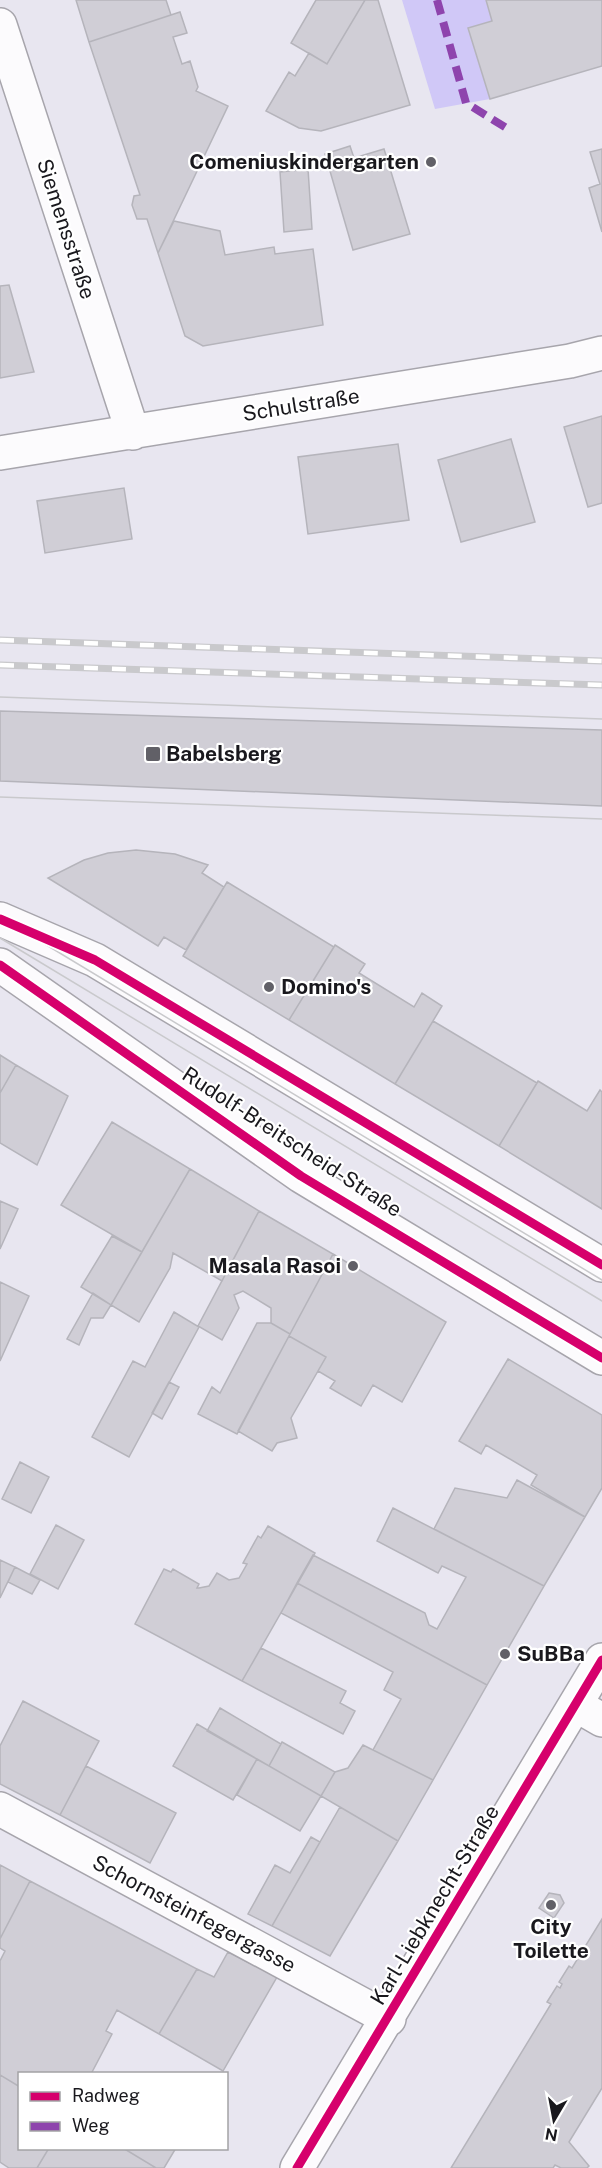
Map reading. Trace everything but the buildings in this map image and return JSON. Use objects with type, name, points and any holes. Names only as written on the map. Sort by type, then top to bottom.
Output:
[{"type":"street","name":"Siemensstraße","points":[[0,25],[133,433]]},
{"type":"street","name":"Schulstraße","points":[[0,453],[133,433],[602,354]]},
{"type":"street","points":[[0,919],[95,960],[602,1265]]},
{"type":"street","name":"Rudolf-Breitscheid-Straße","points":[[0,965],[301,1176],[602,1358]]},
{"type":"street","name":"Karl-Liebknecht-Straße","points":[[297,2168],[389,2019],[589,1712],[602,1660]]},
{"type":"street","name":"Schornsteinfegergasse","points":[[0,1809],[389,2019]]},
{"type":"shaded area","points":[[402,0],[486,0],[492,21],[469,28],[490,99],[435,109]]},
{"type":"tram line","points":[[0,697],[602,719]]},
{"type":"tram line","points":[[0,797],[602,819]]},
{"type":"tram line","points":[[0,917],[602,1280]]},
{"type":"tram line","points":[[0,938],[602,1301]]},
{"type":"railway","points":[[0,640],[602,661]]},
{"type":"railway","points":[[0,665],[602,685]]},
{"type":"marked path","points":[[437,0],[466,103],[508,129]]},
{"type":"cycle path","points":[[0,919],[95,960],[602,1265]]},
{"type":"cycle path","points":[[0,965],[301,1176],[602,1358]]},
{"type":"cycle path","points":[[297,2168],[602,1660]]},
{"type":"place","name":"Comeniuskindergarten","points":[[431,162]]},
{"type":"place","name":"Babelsberg","points":[[153,754]]},
{"type":"place","name":"Domino's","points":[[269,987]]},
{"type":"place","name":"Masala Rasoi","points":[[353,1266]]},
{"type":"place","name":"SuBBa","points":[[505,1654]]},
{"type":"place","name":"City Toilette","points":[[551,1905]]}]
